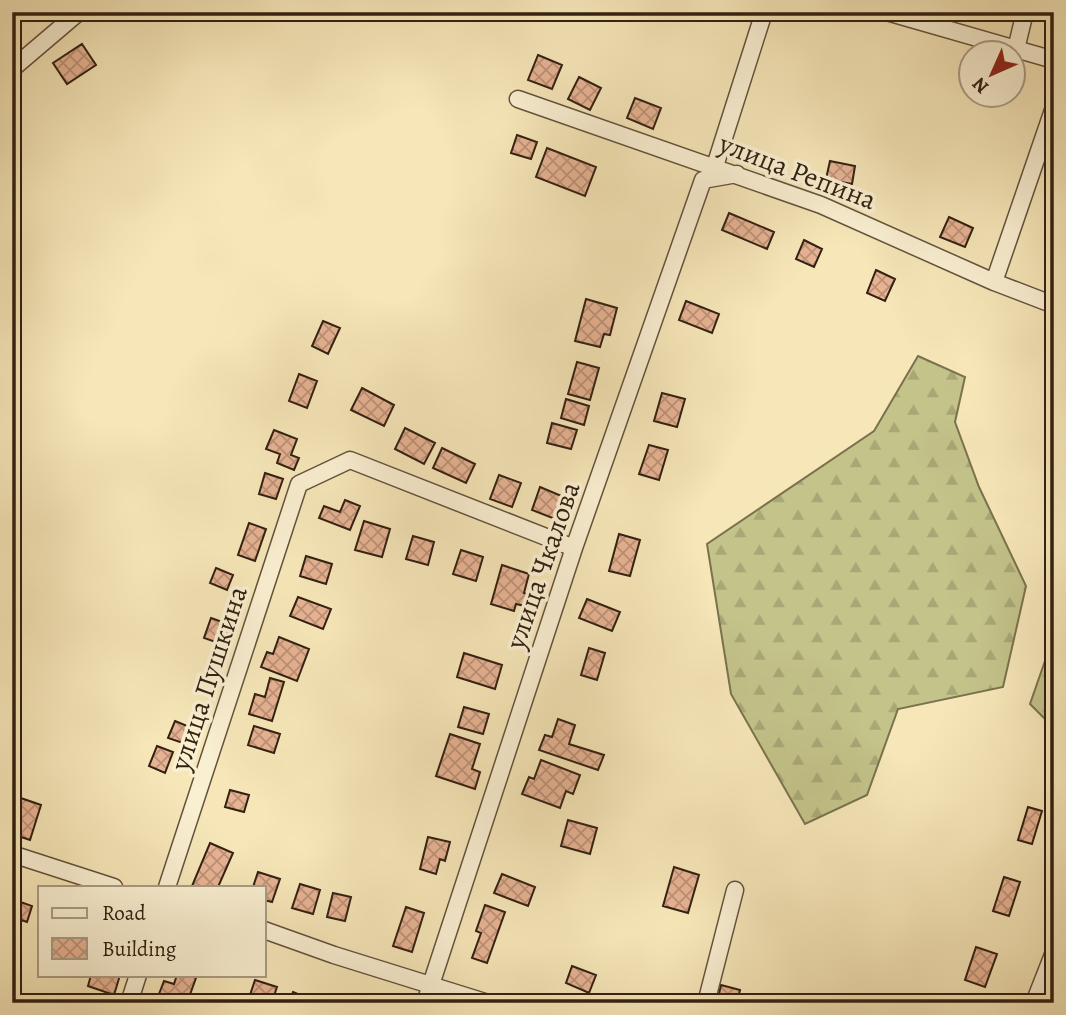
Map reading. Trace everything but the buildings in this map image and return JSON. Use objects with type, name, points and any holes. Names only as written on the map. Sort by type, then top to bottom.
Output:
[{"type":"street","points":[[12,69],[79,12]]},
{"type":"street","points":[[715,166],[764,12]]},
{"type":"street","points":[[887,12],[978,38]]},
{"type":"street","points":[[1019,38],[1025,12]]},
{"type":"street","points":[[1028,52],[1054,60]]},
{"type":"street","name":"улица Репина","points":[[518,99],[821,205],[994,282],[1054,305]]},
{"type":"street","points":[[994,282],[1054,107]]},
{"type":"street","name":"улица Чкалова","points":[[425,1003],[574,548],[703,180],[737,174]]},
{"type":"street","name":"улица Пушкина","points":[[167,886],[299,484],[350,460],[574,548]]},
{"type":"street","points":[[12,854],[111,886]]},
{"type":"street","points":[[706,1003],[735,890]]},
{"type":"street","points":[[266,931],[488,1003]]},
{"type":"street","points":[[1034,1003],[1054,952]]},
{"type":"street","points":[[129,1003],[138,976]]},
{"type":"green space","points":[[918,356],[965,377],[955,422],[979,487],[1026,586],[1003,687],[898,709],[867,795],[805,824],[731,694],[707,544],[874,431]]},
{"type":"green space","points":[[1054,635],[1054,728],[1030,704]]}]
